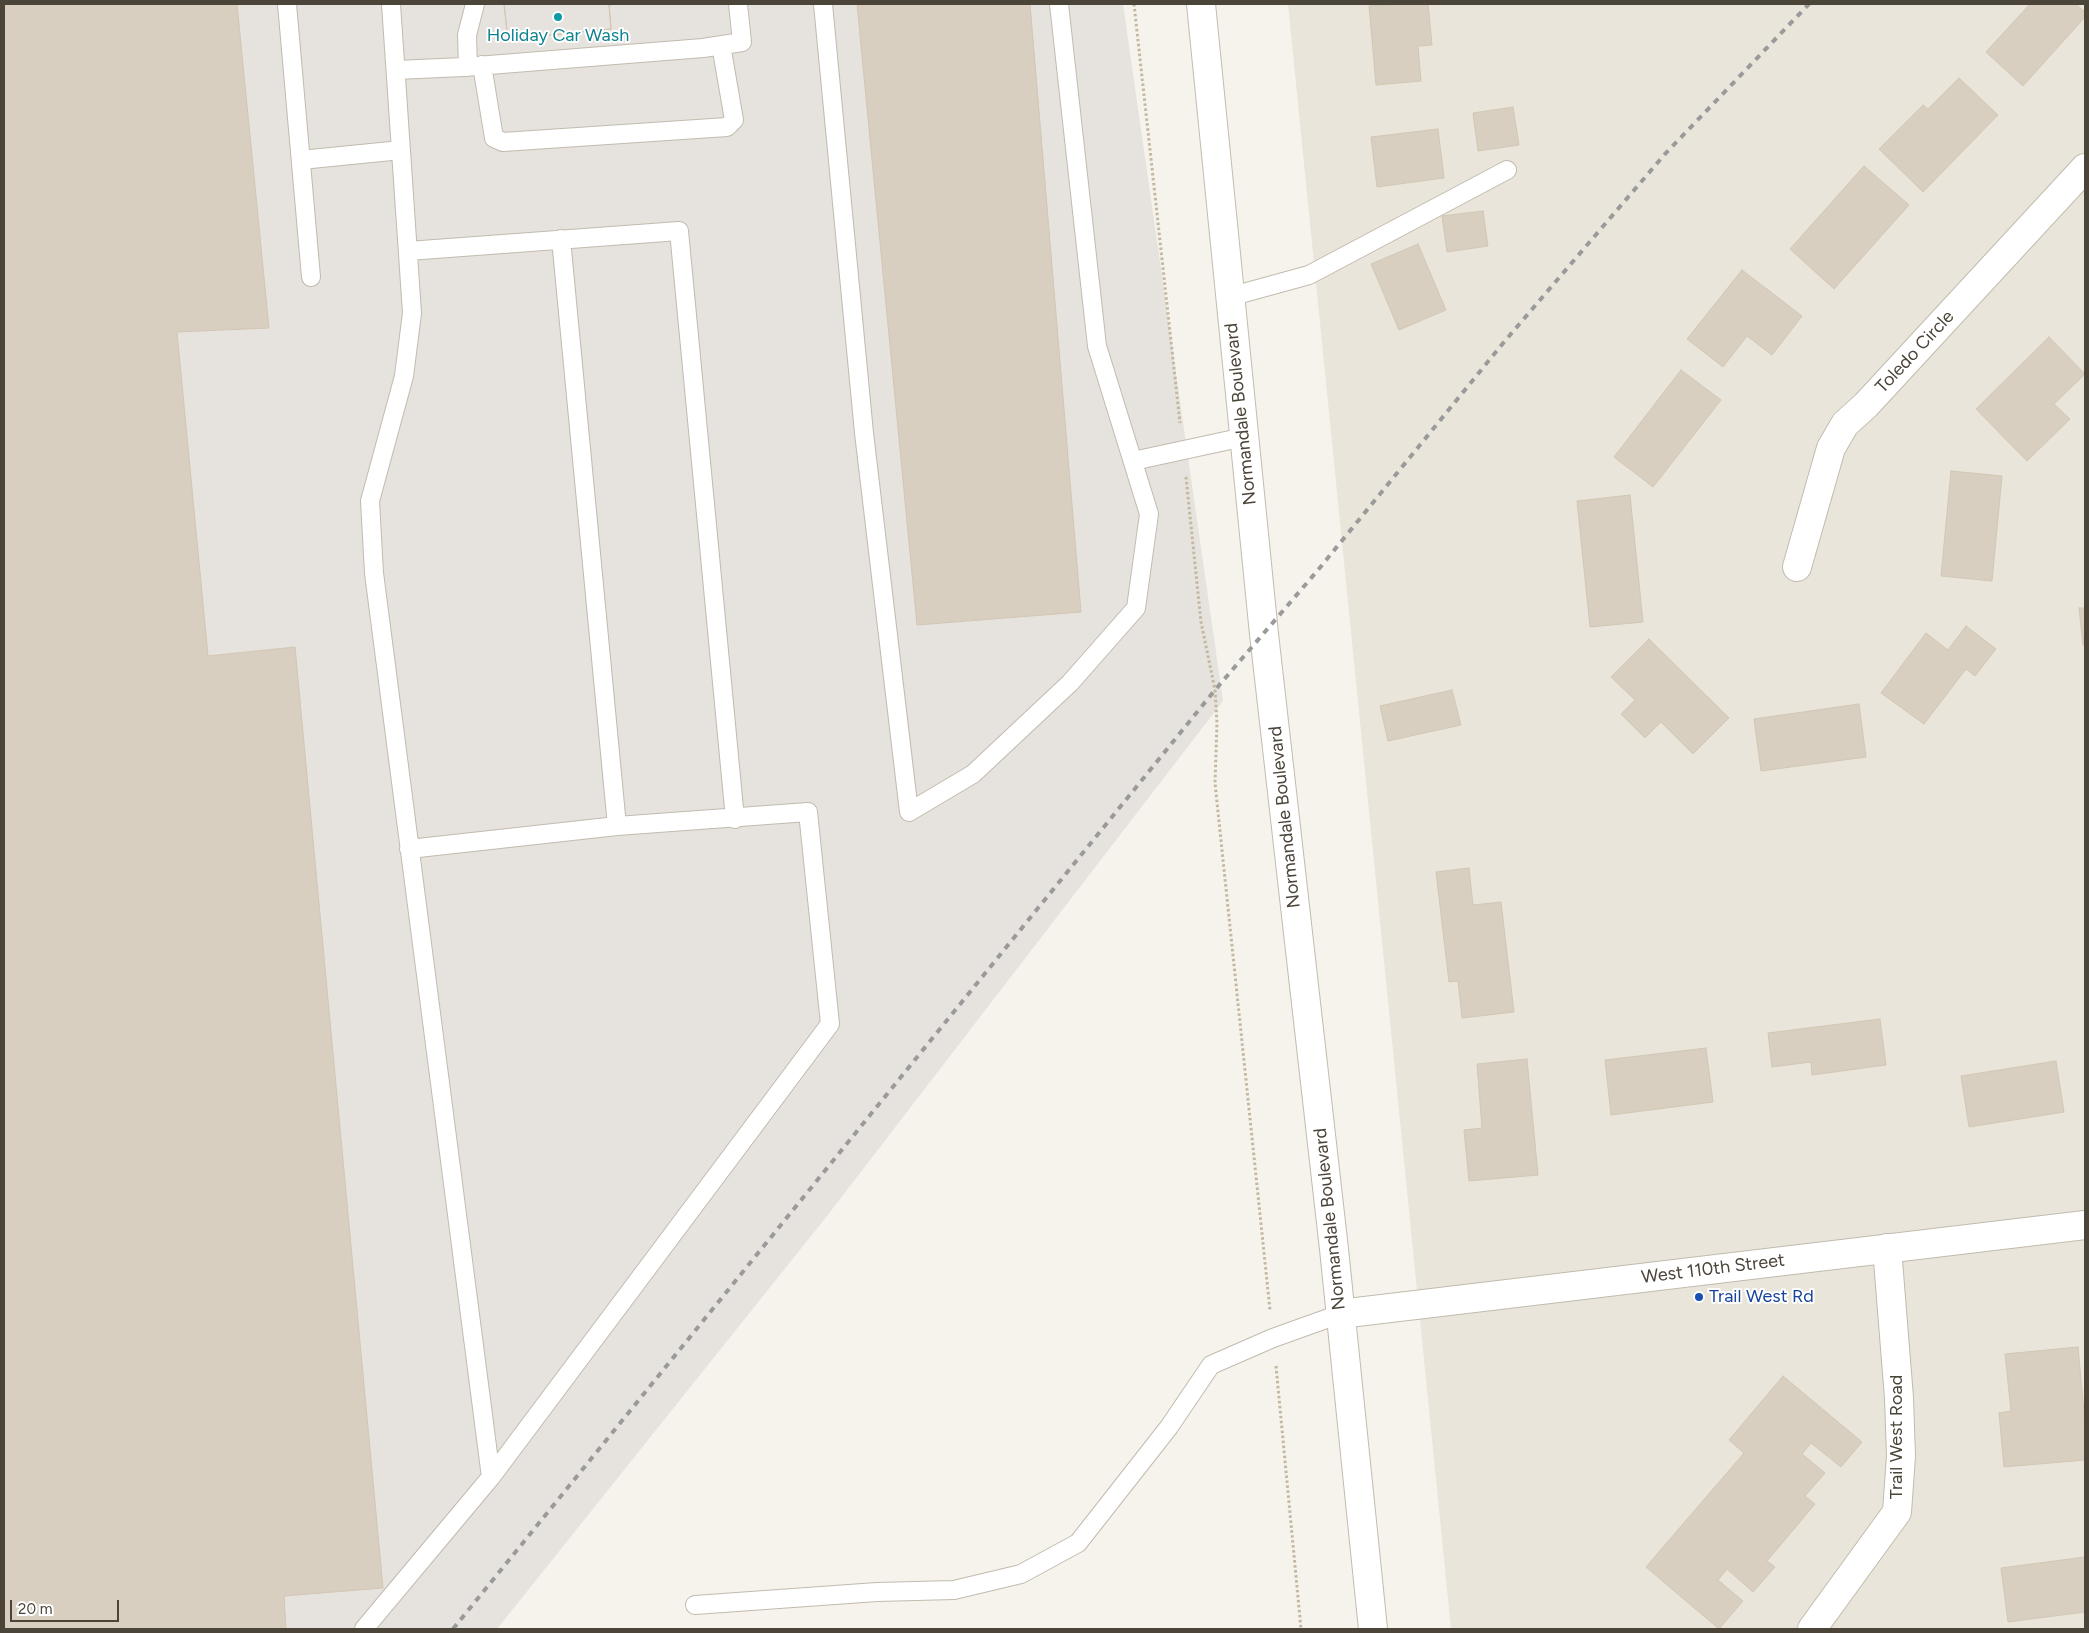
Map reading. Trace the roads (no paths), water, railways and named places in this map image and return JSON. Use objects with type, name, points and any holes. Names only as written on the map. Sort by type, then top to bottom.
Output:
[{"type":"street","name":"Normandale Boulevard","points":[[1201,4],[1229,297],[1373,1629]]},
{"type":"street","name":"Toledo Circle","points":[[1797,567],[1831,448],[1845,424],[1866,405],[2085,168]]},
{"type":"street","name":"West 110th Street","points":[[1340,1314],[2085,1225]]},
{"type":"street","name":"Trail West Road","points":[[1812,1629],[1896,1512],[1900,1456],[1899,1398],[1887,1248]]},
{"type":"lane","points":[[287,4],[311,277]]},
{"type":"lane","points":[[391,4],[412,313],[404,376],[370,501],[374,574],[491,1477]]},
{"type":"lane","points":[[474,4],[467,35],[494,138],[503,142],[727,127],[734,120],[721,45]]},
{"type":"lane","points":[[396,70],[475,66],[742,42],[738,4]]},
{"type":"lane","points":[[823,4],[864,433],[909,812],[973,774],[1070,683],[1136,608],[1149,514],[1097,346],[1060,4]]},
{"type":"lane","points":[[301,160],[401,150]]},
{"type":"lane","points":[[1229,297],[1309,275],[1507,170]]},
{"type":"lane","points":[[408,251],[679,231],[735,819]]},
{"type":"lane","points":[[561,240],[618,826]]},
{"type":"lane","points":[[1133,460],[1244,437]]},
{"type":"lane","points":[[364,1629],[491,1477],[830,1024],[808,812],[735,819],[618,826],[409,849]]},
{"type":"lane","points":[[695,1604],[877,1592],[954,1590],[1021,1574],[1078,1543],[1169,1427],[1211,1365],[1273,1338],[1340,1314]]},
{"type":"railway","points":[[453,1629],[1215,690],[1318,570],[1504,342],[1665,154],[1809,4]]},
{"type":"place","name":"Holiday Car Wash","points":[[558,17]]},
{"type":"place","name":"Trail West Rd","points":[[1699,1297]]}]
